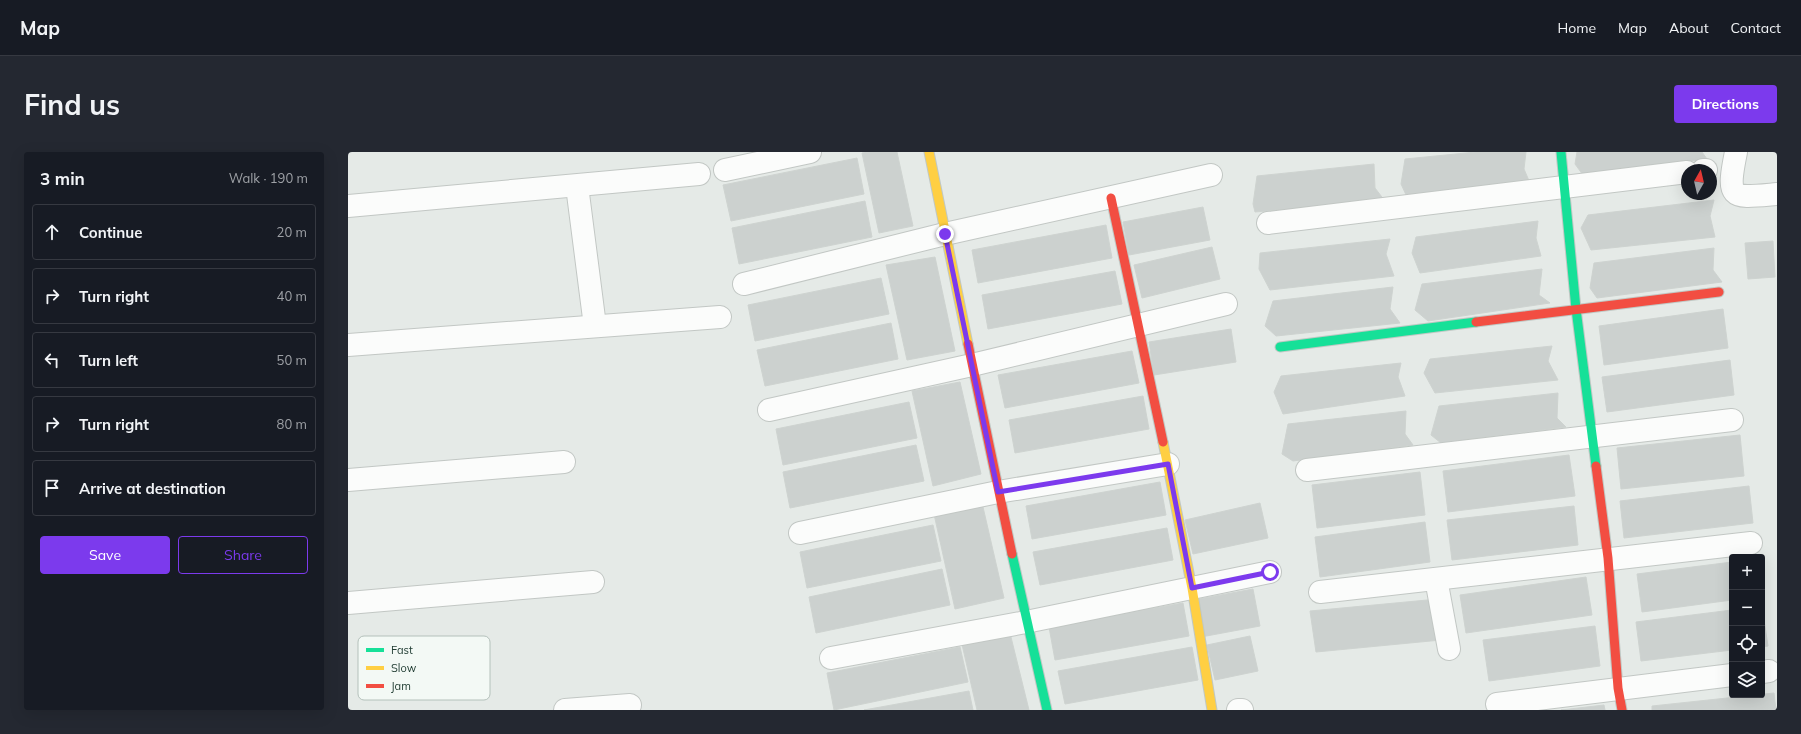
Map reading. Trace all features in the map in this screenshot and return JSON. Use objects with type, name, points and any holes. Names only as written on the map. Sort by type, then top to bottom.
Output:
[{"type":"street","points":[[725,170],[810,152]]},
{"type":"street","points":[[929,152],[998,492],[1047,710]]},
{"type":"street","points":[[1561,152],[1576,309],[1608,558],[1618,688],[1622,710]]},
{"type":"street","points":[[1736,152],[1731,186],[1734,193],[1742,197],[1777,194]]},
{"type":"street","points":[[1268,223],[1681,173]]},
{"type":"street","points":[[348,206],[699,174]]},
{"type":"street","points":[[744,284],[945,234],[1211,175]]},
{"type":"street","points":[[577,186],[595,326]]},
{"type":"street","points":[[1111,198],[1168,464],[1192,588],[1212,710]]},
{"type":"street","points":[[1280,347],[1720,292]]},
{"type":"street","points":[[769,410],[972,365],[1226,304]]},
{"type":"street","points":[[348,345],[720,316]]},
{"type":"street","points":[[1307,470],[1593,435],[1732,420]]},
{"type":"street","points":[[348,480],[564,462]]},
{"type":"street","points":[[800,533],[998,492],[1168,464]]},
{"type":"street","points":[[1320,592],[1608,558],[1751,543]]},
{"type":"street","points":[[831,658],[1026,622],[1270,572]]},
{"type":"street","points":[[1436,579],[1448,649]]},
{"type":"street","points":[[348,603],[594,582]]},
{"type":"street","points":[[1497,704],[1618,688],[1729,676]]},
{"type":"street","points":[[565,710],[630,705]]},
{"type":"building","points":[[897,152],[913,226],[879,233],[862,153]]},
{"type":"building","points":[[1476,152],[1526,152],[1524,169],[1530,183],[1407,197],[1401,184],[1405,159]]},
{"type":"building","points":[[1577,152],[1702,152],[1707,159],[1583,175],[1575,164]]},
{"type":"building","points":[[857,158],[864,194],[731,221],[723,185]]},
{"type":"building","points":[[1374,164],[1375,188],[1385,201],[1255,212],[1253,204],[1257,176]]},
{"type":"building","points":[[1714,200],[1710,216],[1715,237],[1591,250],[1581,228],[1588,215]]},
{"type":"building","points":[[865,201],[872,237],[739,264],[732,228]]},
{"type":"building","points":[[1203,207],[1210,240],[1129,255],[1123,222]]},
{"type":"building","points":[[1538,221],[1536,238],[1541,256],[1420,273],[1412,253],[1416,237]]},
{"type":"building","points":[[1106,225],[1112,258],[978,283],[972,250]]},
{"type":"building","points":[[1390,239],[1386,254],[1394,276],[1270,290],[1259,269],[1260,253]]},
{"type":"building","points":[[1773,241],[1775,277],[1748,279],[1745,243]]},
{"type":"building","points":[[1212,247],[1220,279],[1142,298],[1134,265]]},
{"type":"building","points":[[1714,248],[1713,270],[1722,282],[1597,298],[1590,288],[1594,263]]},
{"type":"building","points":[[935,257],[955,351],[907,360],[886,265]]},
{"type":"building","points":[[1542,269],[1539,295],[1550,303],[1428,321],[1415,310],[1422,284]]},
{"type":"building","points":[[1115,271],[1122,304],[988,329],[982,295]]},
{"type":"building","points":[[881,278],[889,314],[755,341],[748,305]]},
{"type":"building","points":[[1393,287],[1390,309],[1400,323],[1276,336],[1265,326],[1273,301]]},
{"type":"building","points":[[1723,309],[1728,348],[1604,365],[1599,326]]},
{"type":"building","points":[[891,323],[898,359],[765,386],[757,350]]},
{"type":"building","points":[[1231,329],[1236,362],[1154,375],[1149,342]]},
{"type":"building","points":[[1552,346],[1548,361],[1558,380],[1435,393],[1424,373],[1430,359]]},
{"type":"building","points":[[1132,351],[1139,383],[1005,408],[998,375]]},
{"type":"building","points":[[1730,360],[1734,395],[1607,412],[1602,377]]},
{"type":"building","points":[[1401,363],[1398,377],[1405,396],[1283,414],[1274,392],[1281,376]]},
{"type":"building","points":[[960,382],[981,474],[933,486],[912,391]]},
{"type":"building","points":[[1558,393],[1557,418],[1566,427],[1441,443],[1431,435],[1439,406]]},
{"type":"building","points":[[1143,396],[1149,429],[1015,453],[1009,420]]},
{"type":"building","points":[[909,402],[917,438],[783,465],[776,429]]},
{"type":"building","points":[[1406,411],[1405,434],[1413,445],[1293,461],[1282,454],[1288,424]]},
{"type":"building","points":[[1740,435],[1744,476],[1621,489],[1617,448]]},
{"type":"building","points":[[916,445],[924,481],[790,508],[783,472]]},
{"type":"building","points":[[1569,455],[1575,496],[1448,512],[1443,471]]},
{"type":"building","points":[[1420,472],[1425,515],[1317,528],[1312,485]]},
{"type":"building","points":[[1160,482],[1166,515],[1032,539],[1026,506]]},
{"type":"building","points":[[1749,486],[1753,523],[1624,538],[1620,501]]},
{"type":"building","points":[[1260,503],[1268,538],[1193,554],[1185,520]]},
{"type":"building","points":[[1574,506],[1578,545],[1452,560],[1447,520]]},
{"type":"building","points":[[983,507],[1004,598],[955,609],[934,514]]},
{"type":"building","points":[[1425,522],[1430,562],[1320,577],[1315,537]]},
{"type":"building","points":[[933,525],[941,561],[807,588],[800,552]]},
{"type":"building","points":[[1167,528],[1173,560],[1040,585],[1033,552]]},
{"type":"building","points":[[1729,562],[1729,600],[1642,612],[1637,574]]},
{"type":"building","points":[[942,569],[950,605],[816,633],[809,597]]},
{"type":"building","points":[[1586,577],[1592,615],[1466,633],[1460,595]]},
{"type":"building","points":[[1253,589],[1260,626],[1201,637],[1194,600]]},
{"type":"building","points":[[1438,599],[1441,640],[1316,652],[1310,611]]},
{"type":"building","points":[[1183,603],[1189,636],[1055,660],[1049,627]]},
{"type":"building","points":[[1729,610],[1729,650],[1641,661],[1636,622]]},
{"type":"building","points":[[1595,626],[1600,666],[1489,681],[1483,640]]},
{"type":"building","points":[[1765,626],[1768,646],[1765,646]]},
{"type":"building","points":[[1009,629],[1029,710],[977,710],[961,640]]},
{"type":"building","points":[[1250,636],[1258,671],[1215,680],[1207,645]]},
{"type":"building","points":[[960,647],[968,682],[834,710],[827,673]]},
{"type":"building","points":[[1192,647],[1198,680],[1065,704],[1058,671]]},
{"type":"building","points":[[969,691],[973,710],[864,710]]},
{"type":"building","points":[[1774,693],[1776,710],[1652,710],[1652,706],[1729,698],[1765,698],[1765,694]]},
{"type":"building","points":[[1604,705],[1605,710],[1561,710]]},
{"type":"traffic: fast","points":[[1561,152],[1576,309],[1596,466]]},
{"type":"traffic: fast","points":[[1280,347],[1476,322]]},
{"type":"traffic: fast","points":[[1012,554],[1047,710]]},
{"type":"traffic: slow","points":[[929,152],[968,344]]},
{"type":"traffic: slow","points":[[1163,442],[1192,588],[1212,710]]},
{"type":"traffic: jam","points":[[1111,198],[1163,442]]},
{"type":"traffic: jam","points":[[1476,322],[1719,292]]},
{"type":"traffic: jam","points":[[968,344],[1012,554]]},
{"type":"traffic: jam","points":[[1596,466],[1608,558],[1618,688],[1622,710]]},
{"type":"route","points":[[945,234],[998,492],[1168,464],[1192,588],[1270,572]]}]
